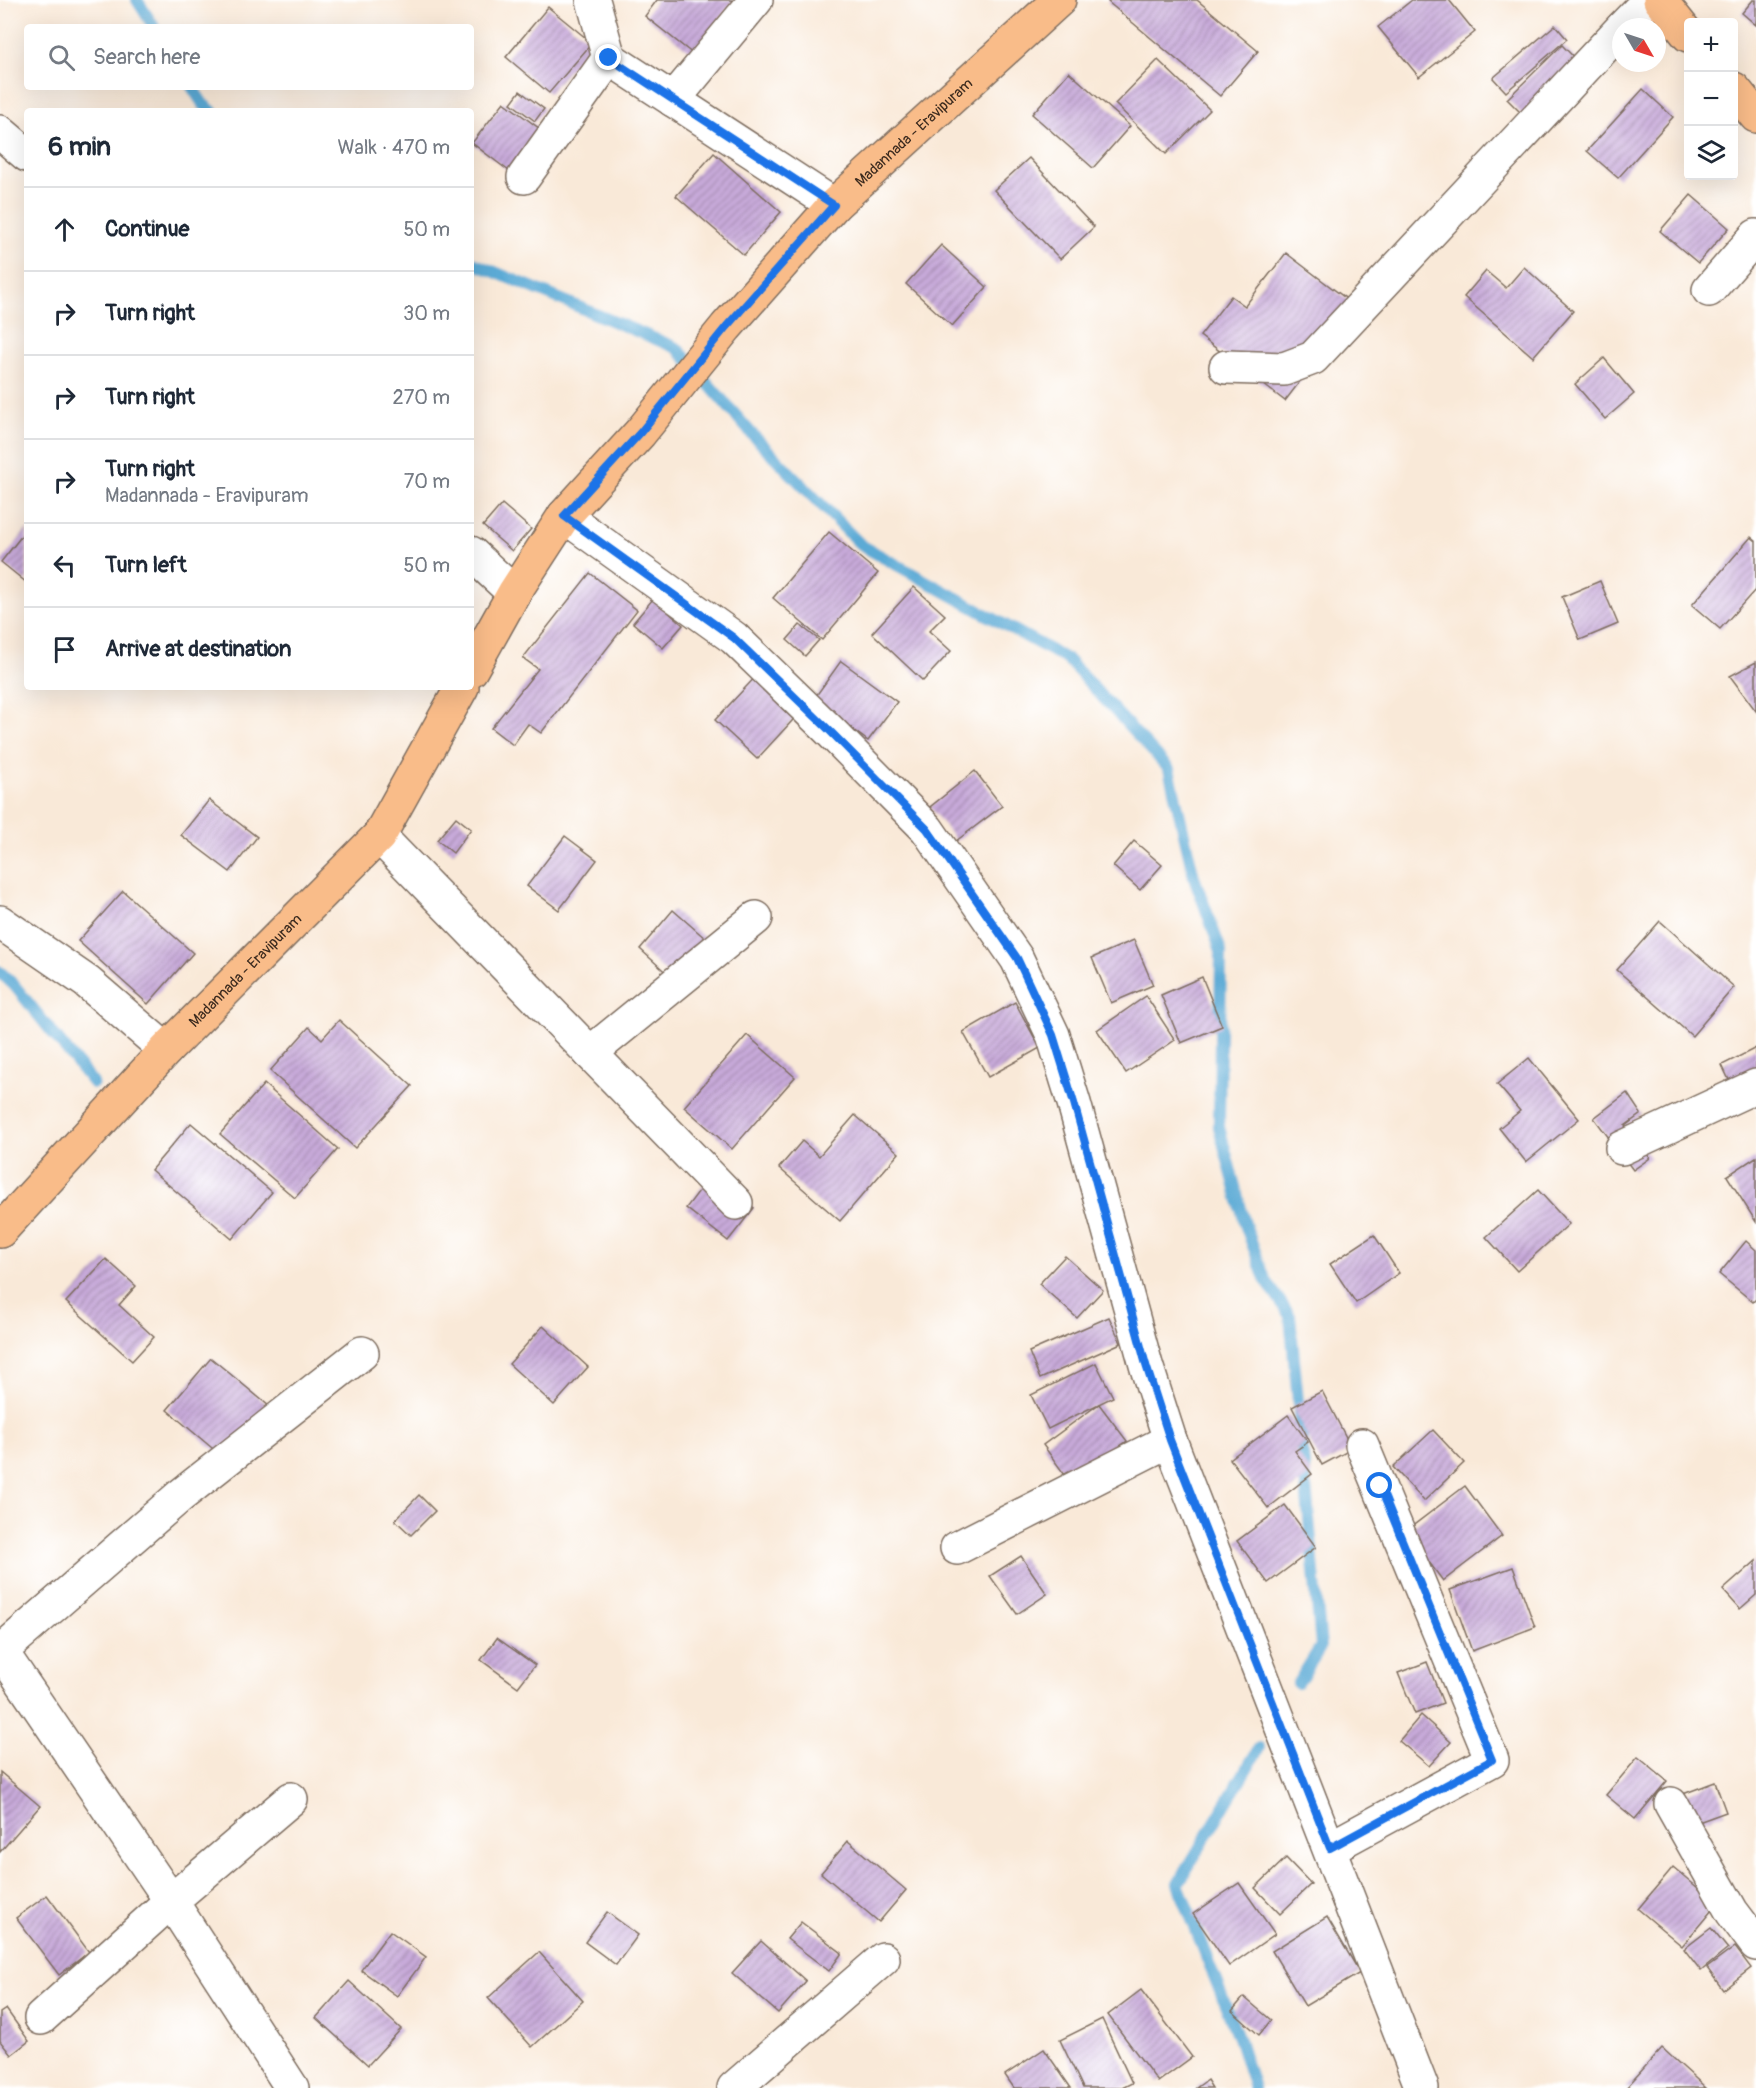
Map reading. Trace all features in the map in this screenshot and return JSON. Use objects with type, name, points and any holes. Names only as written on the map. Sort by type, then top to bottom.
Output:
[{"type":"main road","name":"Madannada - Eravipuram","points":[[474,665],[514,593],[564,516],[640,433],[726,327],[834,205],[1059,0]]},
{"type":"main road","points":[[1660,0],[1684,28]]},
{"type":"main road","points":[[1738,94],[1756,116]]},
{"type":"main road","name":"Madannada - Eravipuram","points":[[0,1231],[166,1050],[379,836],[460,690]]},
{"type":"street","points":[[593,0],[609,58],[834,205]]},
{"type":"street","points":[[673,100],[756,0]]},
{"type":"street","points":[[1632,18],[1649,0]]},
{"type":"street","points":[[1226,367],[1284,369],[1313,358],[1612,39]]},
{"type":"street","points":[[524,177],[609,58]]},
{"type":"street","points":[[0,132],[24,152]]},
{"type":"street","points":[[1709,290],[1756,236]]},
{"type":"street","points":[[564,516],[734,638],[828,729],[927,829],[1017,958],[1053,1035],[1146,1365],[1170,1440],[1422,2088]]},
{"type":"street","points":[[474,556],[514,593]]},
{"type":"street","points":[[379,836],[736,1203]]},
{"type":"street","points":[[590,1053],[756,918]]},
{"type":"street","points":[[0,922],[87,982],[166,1050]]},
{"type":"street","points":[[1622,1148],[1756,1086]]},
{"type":"street","points":[[292,2088],[171,1901],[0,1652],[180,1496],[362,1353]]},
{"type":"street","points":[[957,1548],[1170,1440]]},
{"type":"street","points":[[1330,1848],[1492,1760],[1362,1444]]},
{"type":"street","points":[[41,2018],[171,1901],[291,1799]]},
{"type":"street","points":[[1671,1804],[1732,1912],[1756,1944]]},
{"type":"street","points":[[734,2088],[883,1959]]},
{"type":"building","points":[[657,0],[734,0],[693,54],[645,16]]},
{"type":"building","points":[[1110,0],[1197,0],[1258,51],[1220,96],[1108,2]]},
{"type":"building","points":[[1412,0],[1449,0],[1475,32],[1419,77],[1378,27]]},
{"type":"building","points":[[1753,0],[1756,0],[1756,25],[1742,13]]},
{"type":"building","points":[[548,7],[592,43],[549,93],[506,57]]},
{"type":"building","points":[[1555,25],[1567,39],[1506,92],[1493,78]]},
{"type":"building","points":[[1562,45],[1591,75],[1536,128],[1507,99]]},
{"type":"building","points":[[1158,60],[1210,110],[1166,154],[1115,104]]},
{"type":"building","points":[[1069,72],[1130,126],[1093,168],[1032,114]]},
{"type":"building","points":[[1643,89],[1673,117],[1618,178],[1587,151]]},
{"type":"building","points":[[520,91],[544,109],[535,121],[511,103]]},
{"type":"building","points":[[504,102],[540,129],[509,171],[474,145],[474,140]]},
{"type":"building","points":[[714,153],[781,212],[744,255],[676,196]]},
{"type":"building","points":[[1029,158],[1094,227],[1060,259],[994,190]]},
{"type":"building","points":[[1691,195],[1729,228],[1698,263],[1660,231]]},
{"type":"building","points":[[941,245],[987,287],[952,326],[906,284]]},
{"type":"building","points":[[1286,253],[1357,307],[1285,401],[1200,336],[1231,296],[1245,306]]},
{"type":"building","points":[[1524,267],[1573,311],[1533,357],[1464,297],[1486,271],[1506,288]]},
{"type":"building","points":[[1604,358],[1634,394],[1605,419],[1575,384]]},
{"type":"building","points":[[502,504],[531,529],[512,551],[483,526]]},
{"type":"building","points":[[829,532],[878,573],[822,640],[773,598]]},
{"type":"building","points":[[24,533],[24,581],[1,562]]},
{"type":"building","points":[[1751,537],[1756,541],[1756,589],[1720,629],[1692,605]]},
{"type":"building","points":[[590,573],[637,610],[541,733],[528,724],[513,745],[491,728],[538,669],[523,658]]},
{"type":"building","points":[[1600,581],[1618,624],[1580,640],[1562,597]]},
{"type":"building","points":[[914,587],[945,615],[929,631],[951,651],[923,681],[872,633]]},
{"type":"building","points":[[653,599],[683,625],[663,648],[633,623]]},
{"type":"building","points":[[800,625],[819,640],[805,656],[787,640]]},
{"type":"building","points":[[841,661],[897,702],[868,741],[813,700]]},
{"type":"building","points":[[1756,662],[1756,711],[1730,676]]},
{"type":"building","points":[[761,671],[803,709],[757,759],[715,720]]},
{"type":"building","points":[[975,771],[1002,806],[956,841],[930,807]]},
{"type":"building","points":[[209,800],[257,837],[230,872],[181,835]]},
{"type":"building","points":[[456,817],[471,829],[453,853],[437,840]]},
{"type":"building","points":[[565,836],[597,860],[559,910],[527,886]]},
{"type":"building","points":[[1134,841],[1162,865],[1140,890],[1113,866]]},
{"type":"building","points":[[123,891],[193,953],[148,1004],[78,941]]},
{"type":"building","points":[[673,910],[706,939],[672,978],[640,949]]},
{"type":"building","points":[[1660,921],[1734,987],[1692,1036],[1617,970]]},
{"type":"building","points":[[1134,940],[1153,985],[1111,1003],[1092,958]]},
{"type":"building","points":[[1202,977],[1222,1026],[1181,1043],[1161,995]]},
{"type":"building","points":[[1146,996],[1175,1040],[1126,1073],[1097,1030]]},
{"type":"building","points":[[1015,1002],[1040,1048],[988,1077],[963,1032]]},
{"type":"building","points":[[339,1020],[412,1086],[355,1148],[270,1071],[309,1027],[322,1039]]},
{"type":"building","points":[[747,1035],[795,1077],[732,1149],[684,1107]]},
{"type":"building","points":[[1756,1048],[1756,1090],[1738,1099],[1722,1065]]},
{"type":"building","points":[[1529,1058],[1579,1119],[1526,1162],[1499,1128],[1520,1111],[1497,1084]]},
{"type":"building","points":[[264,1084],[338,1149],[295,1198],[220,1134]]},
{"type":"building","points":[[1627,1093],[1641,1114],[1625,1126],[1650,1158],[1633,1170],[1594,1118]]},
{"type":"building","points":[[855,1115],[899,1153],[840,1221],[779,1168],[802,1141],[819,1156]]},
{"type":"building","points":[[191,1123],[272,1192],[232,1239],[151,1170]]},
{"type":"building","points":[[1756,1157],[1756,1222],[1727,1176]]},
{"type":"building","points":[[711,1175],[754,1208],[728,1241],[686,1208]]},
{"type":"building","points":[[1538,1190],[1569,1224],[1517,1271],[1486,1237]]},
{"type":"building","points":[[1374,1235],[1399,1273],[1356,1303],[1330,1264]]},
{"type":"building","points":[[1746,1241],[1756,1250],[1756,1299],[1753,1302],[1719,1274]]},
{"type":"building","points":[[1065,1256],[1103,1290],[1077,1318],[1039,1284]]},
{"type":"building","points":[[106,1259],[136,1286],[119,1305],[154,1337],[132,1361],[66,1302]]},
{"type":"building","points":[[1109,1317],[1121,1343],[1040,1379],[1029,1352]]},
{"type":"building","points":[[543,1326],[588,1367],[554,1405],[509,1364]]},
{"type":"building","points":[[211,1358],[275,1411],[231,1464],[167,1410]]},
{"type":"building","points":[[1096,1363],[1113,1397],[1048,1429],[1031,1395]]},
{"type":"building","points":[[1322,1391],[1352,1449],[1322,1465],[1292,1407]]},
{"type":"building","points":[[1099,1404],[1127,1441],[1070,1482],[1043,1445]]},
{"type":"building","points":[[1288,1415],[1308,1442],[1295,1451],[1312,1474],[1268,1508],[1230,1459]]},
{"type":"building","points":[[1433,1430],[1464,1463],[1424,1501],[1393,1467]]},
{"type":"building","points":[[1465,1486],[1502,1536],[1443,1581],[1406,1531]]},
{"type":"building","points":[[419,1495],[435,1511],[411,1535],[395,1520]]},
{"type":"building","points":[[1285,1505],[1316,1547],[1268,1583],[1237,1541]]},
{"type":"building","points":[[1021,1556],[1047,1594],[1017,1614],[990,1576]]},
{"type":"building","points":[[1756,1561],[1756,1595],[1740,1609],[1723,1590]]},
{"type":"building","points":[[1513,1567],[1535,1627],[1472,1651],[1450,1590]]},
{"type":"building","points":[[497,1638],[535,1665],[518,1687],[481,1660]]},
{"type":"building","points":[[1427,1662],[1443,1703],[1415,1714],[1398,1673]]},
{"type":"building","points":[[1421,1715],[1451,1742],[1429,1766],[1399,1741]]},
{"type":"building","points":[[1638,1757],[1667,1781],[1635,1819],[1606,1795]]},
{"type":"building","points":[[0,1772],[40,1806],[0,1852]]},
{"type":"building","points":[[1715,1782],[1726,1812],[1693,1824],[1683,1794]]},
{"type":"building","points":[[848,1841],[906,1890],[879,1922],[821,1873]]},
{"type":"building","points":[[1286,1858],[1311,1884],[1280,1914],[1255,1888]]},
{"type":"building","points":[[1673,1867],[1717,1904],[1682,1946],[1638,1909]]},
{"type":"building","points":[[1239,1883],[1275,1934],[1229,1966],[1193,1914]]},
{"type":"building","points":[[47,1895],[89,1952],[59,1975],[16,1918]]},
{"type":"building","points":[[607,1912],[638,1935],[616,1965],[585,1942]]},
{"type":"building","points":[[1327,1917],[1360,1973],[1305,2006],[1272,1951]]},
{"type":"building","points":[[801,1922],[842,1953],[829,1971],[787,1939]]},
{"type":"building","points":[[1711,1928],[1728,1949],[1701,1971],[1684,1949]]},
{"type":"building","points":[[390,1931],[426,1957],[397,1996],[361,1970]]},
{"type":"building","points":[[761,1941],[806,1981],[778,2013],[732,1973]]},
{"type":"building","points":[[1735,1947],[1751,1968],[1723,1990],[1707,1968]]},
{"type":"building","points":[[539,1952],[583,2001],[532,2047],[488,1998]]},
{"type":"building","points":[[349,1981],[401,2029],[368,2065],[316,2018]]},
{"type":"building","points":[[1141,1990],[1192,2057],[1158,2082],[1108,2015]]},
{"type":"building","points":[[1244,1997],[1271,2020],[1259,2035],[1232,2011]]},
{"type":"building","points":[[6,2009],[29,2041],[11,2055],[0,2041],[0,2013]]},
{"type":"building","points":[[1102,2019],[1132,2083],[1122,2088],[1083,2088],[1060,2040]]},
{"type":"building","points":[[1662,2048],[1706,2088],[1626,2088]]},
{"type":"building","points":[[1044,2049],[1071,2088],[1014,2088],[1005,2075]]},
{"type":"building","points":[[1207,2080],[1212,2088],[1196,2088]]},
{"type":"waterway","points":[[137,0],[152,24]]},
{"type":"waterway","points":[[194,90],[208,108]]},
{"type":"waterway","points":[[474,263],[677,348],[752,434],[861,545],[1068,660],[1169,769],[1194,877],[1221,951],[1219,1127],[1246,1227],[1265,1279],[1290,1316],[1321,1646],[1298,1683]]},
{"type":"waterway","points":[[0,972],[14,985],[93,1083]]},
{"type":"waterway","points":[[1254,2088],[1239,2040],[1178,1884],[1259,1748]]},
{"type":"route","points":[[609,58],[834,205],[726,327],[640,433],[564,516],[734,638],[828,729],[927,829],[1017,958],[1053,1035],[1146,1365],[1170,1440],[1330,1848],[1492,1760],[1380,1486]]}]
